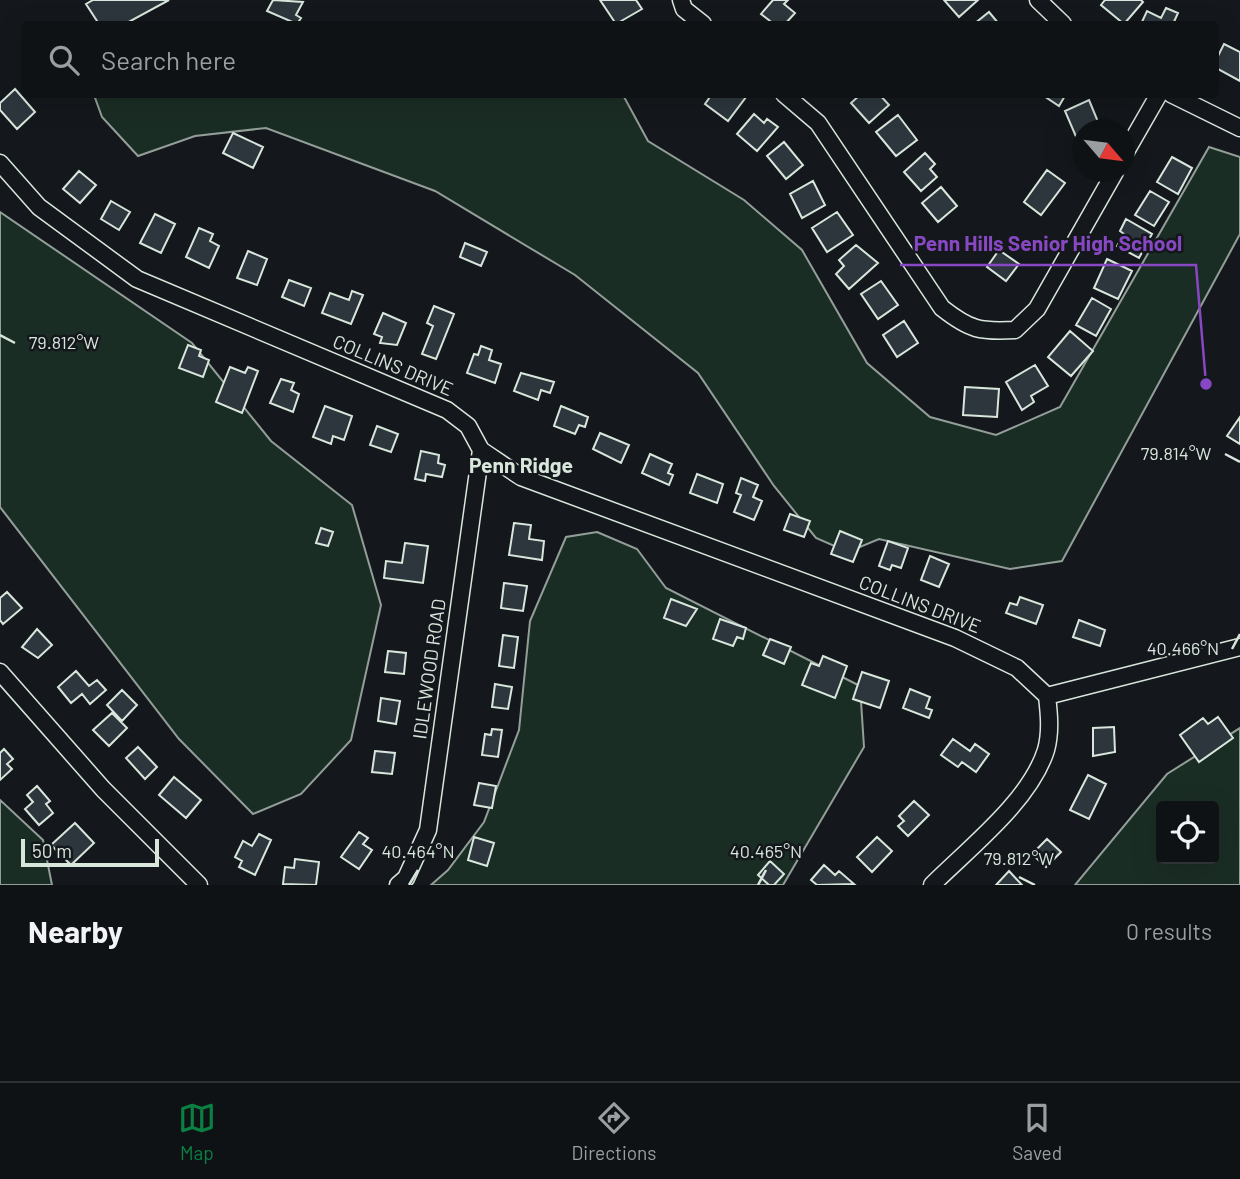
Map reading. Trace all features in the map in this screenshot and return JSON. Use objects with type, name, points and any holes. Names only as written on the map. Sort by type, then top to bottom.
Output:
[{"type":"street","points":[[681,0],[684,9],[699,21]]},
{"type":"street","points":[[1038,0],[1060,21]]},
{"type":"street","points":[[790,98],[818,123],[942,308],[965,326],[986,332],[1015,330],[1037,309],[1109,182]]},
{"type":"street","points":[[1135,137],[1156,98]]},
{"type":"street","points":[[1179,98],[1240,128]]},
{"type":"street","name":"COLLINS DRIVE","points":[[0,163],[39,206],[137,279],[447,410],[468,426],[481,450],[521,477],[955,638],[1017,668],[1047,696]]},
{"type":"street","name":"IDLEWOOD ROAD","points":[[398,885],[406,878],[428,831],[481,450]]},
{"type":"street","points":[[932,885],[1021,796],[1046,750],[1050,720],[1047,696],[1240,647]]},
{"type":"street","points":[[0,672],[103,789],[199,885]]},
{"type":"green space","points":[[95,98],[625,98],[648,141],[744,200],[802,250],[867,363],[930,417],[996,435],[1060,407],[1209,147],[1240,157],[1240,234],[1062,561],[1010,569],[879,539],[848,552],[816,538],[774,486],[698,373],[575,275],[435,191],[266,128],[195,136],[138,156],[102,117]]},
{"type":"green space","points":[[0,212],[192,343],[271,441],[352,505],[381,605],[351,740],[301,794],[253,814],[179,739],[0,507]]},
{"type":"green space","points":[[597,532],[637,549],[666,588],[860,686],[864,747],[783,885],[431,885],[448,870],[484,822],[519,730],[530,621],[566,537]]},
{"type":"green space","points":[[1240,728],[1240,885],[1075,885],[1167,774]]},
{"type":"green space","points":[[0,800],[43,840],[52,885],[0,885]]},
{"type":"building","points":[[93,0],[169,0],[130,21],[97,21],[86,4]]},
{"type":"building","points":[[273,0],[303,2],[296,15],[301,18],[299,21],[290,21],[267,11]]},
{"type":"building","points":[[600,0],[636,0],[642,9],[621,21],[614,21]]},
{"type":"building","points":[[773,0],[788,0],[784,4],[795,13],[788,21],[770,21],[761,14]]},
{"type":"building","points":[[944,0],[978,0],[959,17]]},
{"type":"building","points":[[1105,0],[1143,2],[1127,21],[1120,21],[1101,5]]},
{"type":"building","points":[[1166,8],[1178,13],[1174,21],[1142,21],[1147,11],[1161,18]]},
{"type":"building","points":[[989,12],[996,21],[978,21]]},
{"type":"building","points":[[1224,44],[1240,52],[1240,81],[1219,70],[1219,54]]},
{"type":"building","points":[[15,89],[35,112],[17,129],[0,110],[0,103]]},
{"type":"building","points":[[709,98],[745,98],[728,121],[705,104]]},
{"type":"building","points":[[857,98],[883,98],[889,105],[869,123],[851,103]]},
{"type":"building","points":[[1047,98],[1064,98],[1059,106]]},
{"type":"building","points":[[1089,100],[1097,119],[1072,119],[1072,127],[1065,111]]},
{"type":"building","points":[[754,114],[764,123],[767,119],[778,127],[757,151],[737,134]]},
{"type":"building","points":[[898,115],[917,140],[896,156],[876,132]]},
{"type":"building","points":[[233,133],[263,147],[253,168],[223,153]]},
{"type":"building","points":[[784,142],[803,165],[786,179],[767,156]]},
{"type":"building","points":[[925,153],[935,164],[930,169],[937,177],[921,191],[904,172]]},
{"type":"building","points":[[1172,157],[1192,168],[1178,194],[1157,182]]},
{"type":"building","points":[[1047,170],[1065,183],[1041,215],[1024,202]]},
{"type":"building","points":[[79,171],[96,185],[80,203],[63,189]]},
{"type":"building","points":[[813,181],[825,205],[802,218],[790,194]]},
{"type":"building","points":[[941,187],[957,206],[938,222],[922,203]]},
{"type":"building","points":[[1150,191],[1169,202],[1154,226],[1135,215]]},
{"type":"building","points":[[111,201],[130,212],[119,230],[101,219]]},
{"type":"building","points":[[837,212],[853,235],[827,252],[812,228]]},
{"type":"building","points":[[155,214],[175,224],[161,253],[140,243]]},
{"type":"building","points":[[1126,219],[1152,234],[1139,258],[1117,246],[1124,234],[1120,231]]},
{"type":"building","points":[[199,228],[213,234],[210,241],[219,246],[209,268],[186,257]]},
{"type":"building","points":[[465,243],[487,252],[481,266],[460,257]]},
{"type":"building","points":[[856,245],[878,263],[849,289],[836,274],[844,266],[839,260]]},
{"type":"building","points":[[999,250],[1019,264],[1006,281],[987,267]]},
{"type":"building","points":[[248,251],[267,259],[257,285],[237,278]]},
{"type":"building","points":[[1107,259],[1132,271],[1118,299],[1094,288]]},
{"type":"building","points":[[289,280],[311,288],[304,306],[282,297]]},
{"type":"building","points":[[881,281],[898,305],[878,319],[861,294]]},
{"type":"building","points":[[352,291],[363,295],[351,324],[322,313],[330,293],[349,300]]},
{"type":"building","points":[[1092,298],[1111,309],[1096,336],[1076,325]]},
{"type":"building","points":[[434,306],[454,314],[436,359],[422,354],[433,326],[427,323]]},
{"type":"building","points":[[383,313],[406,323],[397,345],[380,343],[382,337],[374,334]]},
{"type":"building","points":[[904,321],[918,343],[897,357],[883,335]]},
{"type":"building","points":[[1070,331],[1093,351],[1071,376],[1048,357]]},
{"type":"building","points":[[188,345],[201,350],[199,356],[209,360],[203,377],[179,368]]},
{"type":"building","points":[[481,346],[492,350],[489,360],[501,364],[495,383],[467,373],[474,354],[478,355]]},
{"type":"building","points":[[1035,365],[1048,386],[1031,396],[1034,402],[1022,410],[1006,382]]},
{"type":"building","points":[[230,367],[245,373],[248,367],[258,371],[242,413],[216,402]]},
{"type":"building","points":[[521,373],[554,382],[550,393],[541,390],[538,400],[514,391]]},
{"type":"building","points":[[281,379],[294,383],[291,390],[299,394],[293,412],[270,403]]},
{"type":"building","points":[[965,387],[999,389],[997,417],[963,415]]},
{"type":"building","points":[[325,406],[352,416],[344,440],[333,436],[331,444],[313,437]]},
{"type":"building","points":[[561,406],[588,417],[585,427],[579,425],[575,434],[554,426]]},
{"type":"building","points":[[1240,417],[1240,444],[1227,436]]},
{"type":"building","points":[[377,426],[398,434],[391,452],[370,445]]},
{"type":"building","points":[[600,433],[629,445],[621,463],[593,449]]},
{"type":"building","points":[[421,451],[439,455],[438,463],[445,465],[442,477],[426,474],[425,481],[415,479]]},
{"type":"building","points":[[650,454],[672,464],[668,473],[673,475],[669,485],[642,473]]},
{"type":"building","points":[[697,474],[723,484],[717,503],[690,493]]},
{"type":"building","points":[[741,478],[758,485],[753,497],[762,501],[754,520],[734,512],[741,495],[736,493]]},
{"type":"building","points":[[790,514],[810,521],[804,537],[784,530]]},
{"type":"building","points":[[514,523],[531,525],[529,539],[544,541],[542,560],[509,555]]},
{"type":"building","points":[[321,528],[333,532],[328,546],[316,543]]},
{"type":"building","points":[[840,531],[862,540],[853,562],[831,554]]},
{"type":"building","points":[[888,541],[908,548],[901,568],[892,565],[890,570],[879,566]]},
{"type":"building","points":[[405,543],[428,546],[423,583],[384,578],[386,561],[402,563]]},
{"type":"building","points":[[930,556],[949,564],[939,587],[921,580]]},
{"type":"building","points":[[504,583],[527,586],[523,611],[501,608]]},
{"type":"building","points":[[7,592],[22,608],[3,624],[0,620],[0,598]]},
{"type":"building","points":[[1020,597],[1043,605],[1036,624],[1006,613],[1010,603],[1017,605]]},
{"type":"building","points":[[671,599],[697,609],[686,626],[664,618]]},
{"type":"building","points":[[720,619],[746,628],[743,639],[737,637],[733,646],[713,639]]},
{"type":"building","points":[[1079,620],[1105,630],[1100,646],[1073,637]]},
{"type":"building","points":[[37,629],[52,645],[38,658],[22,647]]},
{"type":"building","points":[[503,635],[518,637],[514,668],[499,666]]},
{"type":"building","points":[[770,639],[791,647],[784,664],[763,655]]},
{"type":"building","points":[[388,651],[406,653],[404,674],[385,672]]},
{"type":"building","points":[[823,656],[847,666],[835,698],[802,685],[811,663],[819,666]]},
{"type":"building","points":[[76,671],[89,686],[97,680],[106,690],[90,704],[82,694],[71,703],[58,687]]},
{"type":"building","points":[[862,672],[889,681],[880,708],[853,699]]},
{"type":"building","points":[[495,684],[512,687],[508,709],[492,707]]},
{"type":"building","points":[[910,689],[930,697],[926,708],[932,710],[929,718],[903,708]]},
{"type":"building","points":[[122,690],[137,705],[122,721],[107,705]]},
{"type":"building","points":[[381,698],[400,701],[396,724],[378,721]]},
{"type":"building","points":[[112,713],[127,728],[109,746],[93,730]]},
{"type":"building","points":[[1218,717],[1233,738],[1199,762],[1180,735],[1203,718],[1208,724]]},
{"type":"building","points":[[1114,727],[1115,752],[1093,756],[1093,728]]},
{"type":"building","points":[[492,729],[502,730],[498,757],[482,755],[485,734],[491,735]]},
{"type":"building","points":[[953,739],[970,751],[975,744],[989,754],[976,772],[962,762],[958,767],[941,755]]},
{"type":"building","points":[[138,747],[157,767],[145,779],[126,758]]},
{"type":"building","points":[[4,749],[13,759],[7,764],[12,769],[0,780],[0,753]]},
{"type":"building","points":[[375,751],[395,753],[392,774],[372,772]]},
{"type":"building","points":[[1088,775],[1106,784],[1089,819],[1070,810]]},
{"type":"building","points":[[174,777],[201,800],[186,818],[159,795]]},
{"type":"building","points":[[479,783],[496,786],[492,808],[474,805]]},
{"type":"building","points":[[37,786],[50,801],[46,804],[53,813],[39,825],[25,809],[33,802],[27,795]]},
{"type":"building","points":[[914,801],[929,815],[908,836],[898,826],[904,821],[899,816]]},
{"type":"building","points":[[75,823],[94,843],[71,865],[51,845]]},
{"type":"building","points":[[359,832],[368,838],[363,844],[372,850],[359,869],[341,857]]},
{"type":"building","points":[[259,834],[271,840],[255,875],[239,867],[242,861],[235,857],[243,841],[252,846]]},
{"type":"building","points":[[474,837],[494,843],[487,866],[468,860]]},
{"type":"building","points":[[877,837],[892,851],[872,872],[857,857]]},
{"type":"building","points":[[1047,839],[1061,852],[1046,867],[1032,854]]},
{"type":"building","points":[[295,859],[319,862],[316,885],[283,884],[285,867],[294,868]]},
{"type":"building","points":[[770,861],[784,874],[774,885],[769,885],[758,875]]},
{"type":"building","points":[[824,865],[835,875],[839,871],[854,884],[817,885],[811,880]]},
{"type":"building","points":[[1009,871],[1022,885],[996,885]]},
{"type":"place","name":"Penn Hills Senior High School","points":[[1206,384]]},
{"type":"district","name":"Penn Ridge","points":[[521,466]]}]
